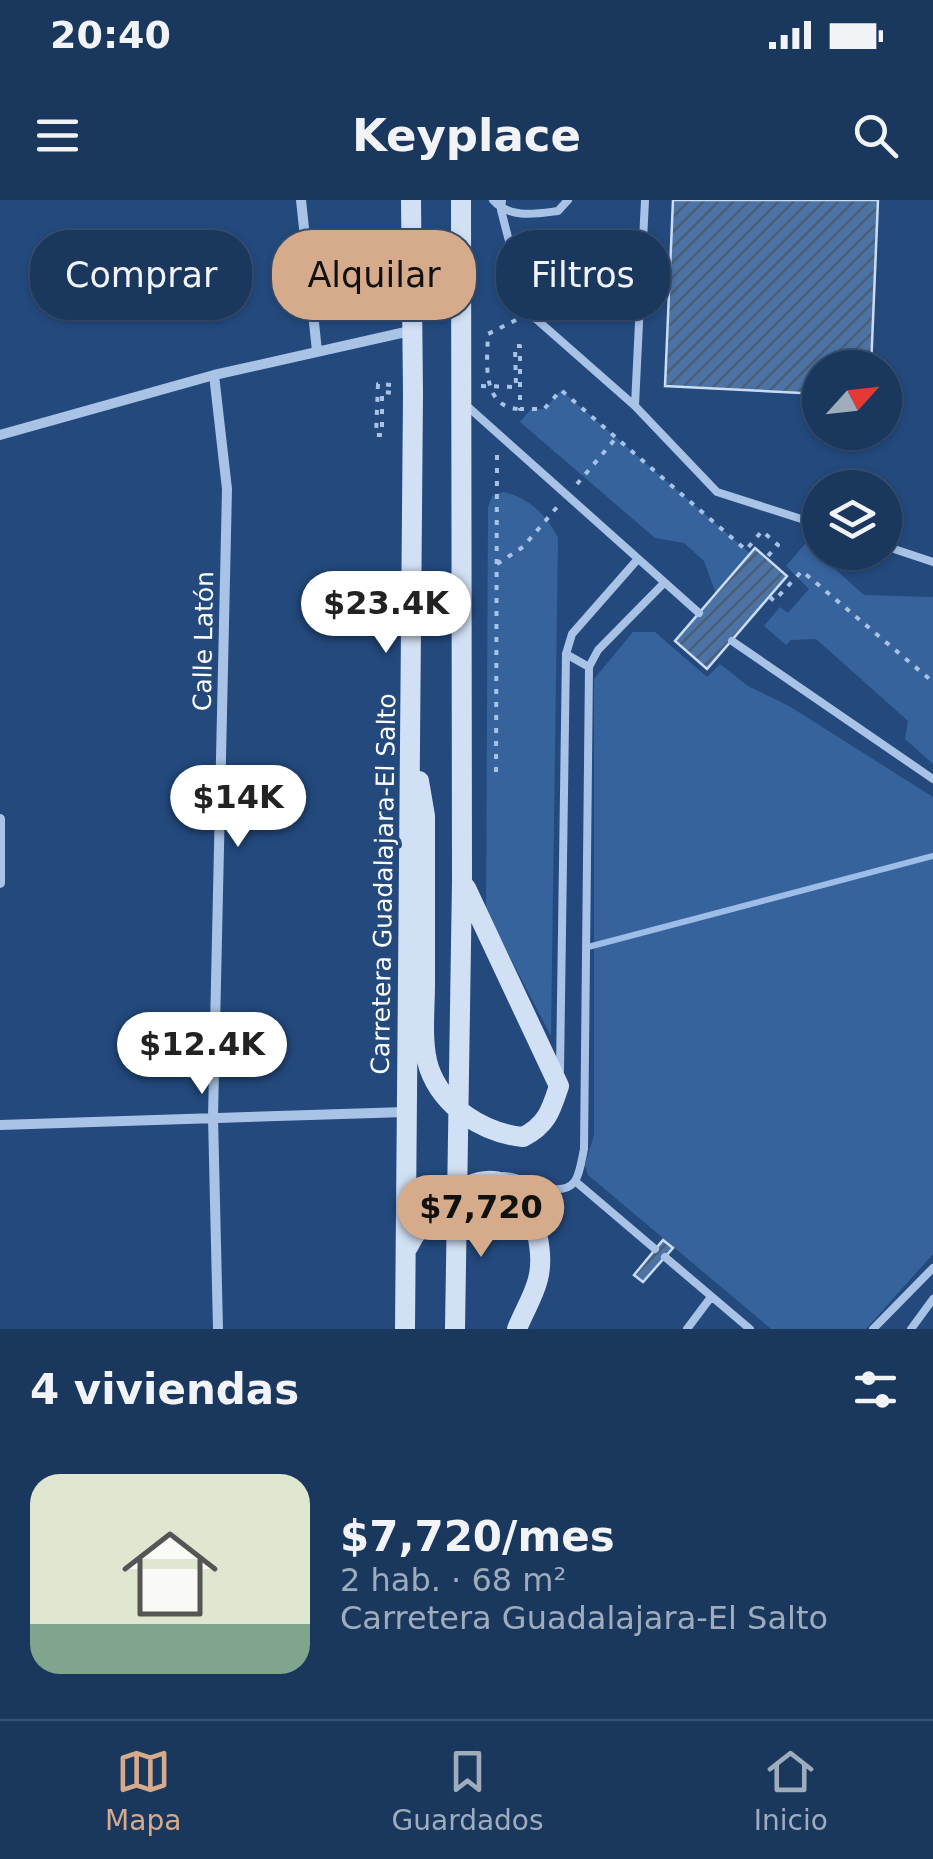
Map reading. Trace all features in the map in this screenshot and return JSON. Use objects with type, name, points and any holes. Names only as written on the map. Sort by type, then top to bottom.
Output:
[{"type":"main road","name":"Carretera Guadalajara-El Salto","points":[[405,1329],[413,394],[410,200]]},
{"type":"main road","points":[[455,1329],[462,881],[461,200]]},
{"type":"main road","points":[[410,735],[426,816],[427,1059],[436,1082],[460,1110],[494,1132],[523,1137],[543,1125],[559,1086],[462,881]]},
{"type":"main road","points":[[406,1253],[419,1225],[458,1190],[486,1180],[506,1184],[519,1193],[536,1228],[540,1249],[538,1278],[516,1329]]},
{"type":"street","points":[[301,200],[317,351]]},
{"type":"street","points":[[0,435],[214,375],[410,331]]},
{"type":"street","name":"Calle Latón","points":[[214,375],[226,489],[213,1117],[218,1329]]},
{"type":"street","points":[[0,819],[0,883]]},
{"type":"street","points":[[0,1126],[406,1112]]},
{"type":"lane","points":[[493,200],[530,215],[558,212],[568,200]]},
{"type":"lane","points":[[634,406],[645,200]]},
{"type":"lane","points":[[502,205],[508,230]]},
{"type":"lane","points":[[537,320],[634,406],[717,492],[802,519]]},
{"type":"lane","points":[[460,400],[699,613]]},
{"type":"lane","points":[[902,552],[933,562]]},
{"type":"lane","points":[[585,1089],[559,1086],[566,654],[572,634],[636,560]]},
{"type":"lane","points":[[486,1180],[513,1176],[552,1189],[563,1189],[575,1181],[584,1149],[590,667],[598,650],[664,582]]},
{"type":"lane","points":[[732,640],[932,776]]},
{"type":"lane","points":[[566,654],[590,667]]},
{"type":"lane","points":[[575,1181],[655,1249]]},
{"type":"lane","points":[[664,1257],[749,1329]]},
{"type":"lane","points":[[873,1329],[933,1268]]},
{"type":"lane","points":[[687,1329],[712,1297]]},
{"type":"lane","points":[[910,1329],[933,1300]]},
{"type":"path","points":[[515,320],[488,334],[487,380],[498,401],[509,409],[544,409],[561,390],[746,550],[762,531],[778,544],[766,558]]},
{"type":"path","points":[[520,392],[520,409]]},
{"type":"path","points":[[496,772],[498,401]]},
{"type":"path","points":[[770,597],[774,601],[802,571],[933,682]]},
{"type":"shaded area","points":[[561,390],[751,554],[716,594],[704,561],[684,543],[655,538],[520,422],[531,409],[545,409]]},
{"type":"shaded area","points":[[503,492],[536,508],[558,538],[551,1036],[486,911],[488,507],[492,496]]},
{"type":"shaded area","points":[[802,548],[802,570],[836,570],[864,595],[933,597],[933,764],[905,739],[908,721],[816,639],[791,640],[786,645],[764,626],[780,607],[788,613],[809,589],[786,566]]},
{"type":"shaded area","points":[[633,632],[655,632],[707,677],[720,664],[748,686],[789,706],[933,797],[933,1254],[866,1329],[771,1329],[588,1175],[585,1165],[594,1135],[594,679]]},
{"type":"building","points":[[673,200],[878,200],[872,350],[802,350],[802,393],[665,386]]},
{"type":"building","points":[[755,548],[787,576],[707,669],[675,641]]},
{"type":"building","points":[[663,1240],[673,1248],[643,1282],[634,1275]]},
{"type":"waterway","points":[[588,947],[933,856]]}]
